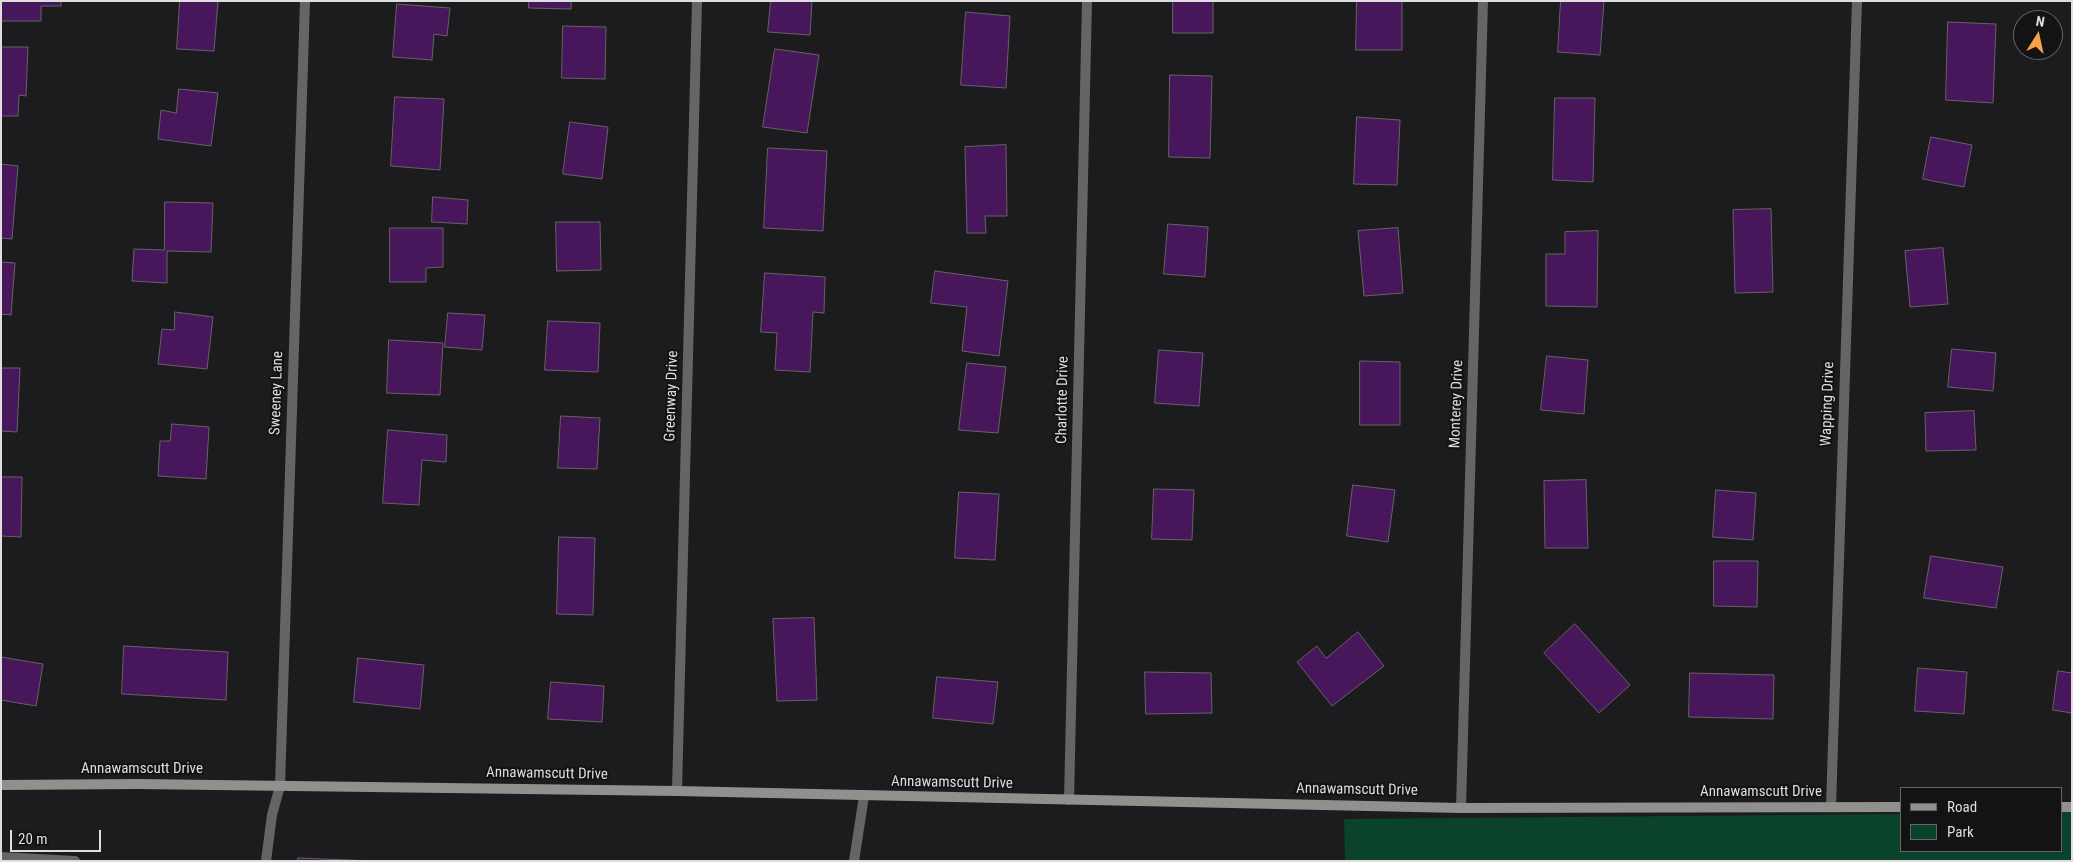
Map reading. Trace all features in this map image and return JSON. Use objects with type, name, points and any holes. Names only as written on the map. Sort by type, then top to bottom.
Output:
[{"type":"street","name":"Sweeney Lane","points":[[266,861],[272,816],[280,786],[305,1]]},
{"type":"street","name":"Greenway Drive","points":[[677,791],[697,1]]},
{"type":"street","name":"Charlotte Drive","points":[[1069,800],[1087,1]]},
{"type":"street","name":"Monterey Drive","points":[[1461,808],[1483,1]]},
{"type":"street","name":"Wapping Drive","points":[[1831,807],[1856,1]]},
{"type":"street","name":"Annawamscutt Drive","points":[[1,785],[677,791],[1461,808],[1900,807]]},
{"type":"street","points":[[854,861],[864,796]]},
{"type":"street","points":[[1,857],[75,861]]},
{"type":"green space","points":[[2063,812],[2072,812],[2072,861],[1345,861],[1344,819],[1900,814],[1900,852],[2063,852]]},
{"type":"building","points":[[1,1],[61,1],[61,6],[41,6],[41,21],[1,21]]},
{"type":"building","points":[[180,1],[218,1],[214,51],[177,49]]},
{"type":"building","points":[[529,1],[571,1],[571,9],[529,8]]},
{"type":"building","points":[[771,1],[812,1],[810,35],[768,32]]},
{"type":"building","points":[[1173,1],[1213,1],[1213,33],[1173,33]]},
{"type":"building","points":[[1357,1],[1402,1],[1402,50],[1356,50]]},
{"type":"building","points":[[1561,1],[1604,1],[1600,55],[1558,52]]},
{"type":"building","points":[[397,4],[450,8],[447,36],[434,34],[432,60],[393,57]]},
{"type":"building","points":[[966,12],[1010,16],[1006,88],[961,85]]},
{"type":"building","points":[[1948,22],[1996,24],[1993,103],[1946,100]]},
{"type":"building","points":[[563,26],[606,27],[605,79],[562,78]]},
{"type":"building","points":[[1,47],[28,47],[26,96],[19,95],[18,116],[1,116]]},
{"type":"building","points":[[775,49],[819,55],[807,133],[763,127]]},
{"type":"building","points":[[1170,75],[1212,76],[1210,158],[1169,157]]},
{"type":"building","points":[[179,89],[218,93],[211,146],[158,139],[161,110],[176,113]]},
{"type":"building","points":[[395,97],[444,99],[440,170],[391,166]]},
{"type":"building","points":[[1555,98],[1595,98],[1593,182],[1553,180]]},
{"type":"building","points":[[1357,117],[1400,120],[1397,185],[1354,184]]},
{"type":"building","points":[[570,122],[608,127],[602,179],[563,174]]},
{"type":"building","points":[[1931,137],[1972,145],[1964,187],[1923,179]]},
{"type":"building","points":[[1006,145],[1007,216],[985,216],[986,233],[967,233],[965,147]]},
{"type":"building","points":[[768,148],[827,151],[823,231],[764,228]]},
{"type":"building","points":[[1,164],[18,166],[12,239],[1,238]]},
{"type":"building","points":[[433,197],[468,200],[467,224],[432,222]]},
{"type":"building","points":[[165,202],[213,203],[211,252],[167,251],[167,283],[132,281],[134,249],[164,250]]},
{"type":"building","points":[[1771,209],[1773,292],[1735,293],[1733,210]]},
{"type":"building","points":[[556,222],[600,222],[601,270],[557,271]]},
{"type":"building","points":[[1168,224],[1208,227],[1205,277],[1164,274]]},
{"type":"building","points":[[390,228],[443,228],[443,267],[426,268],[426,282],[390,282]]},
{"type":"building","points":[[1398,228],[1403,293],[1364,296],[1358,231]]},
{"type":"building","points":[[1598,231],[1597,307],[1546,306],[1546,254],[1565,254],[1565,232]]},
{"type":"building","points":[[1943,248],[1948,304],[1910,307],[1905,251]]},
{"type":"building","points":[[1,262],[15,263],[11,315],[1,314]]},
{"type":"building","points":[[935,271],[1008,281],[999,356],[962,351],[967,307],[931,303]]},
{"type":"building","points":[[765,273],[825,277],[824,313],[813,312],[810,372],[775,370],[777,333],[761,332]]},
{"type":"building","points":[[175,312],[213,317],[207,369],[158,364],[162,329],[174,330]]},
{"type":"building","points":[[448,313],[485,315],[482,350],[445,347]]},
{"type":"building","points":[[548,321],[600,323],[598,372],[545,370]]},
{"type":"building","points":[[389,340],[443,343],[440,395],[387,393]]},
{"type":"building","points":[[1952,349],[1996,353],[1993,391],[1948,387]]},
{"type":"building","points":[[1159,350],[1203,353],[1199,406],[1155,403]]},
{"type":"building","points":[[1547,356],[1588,360],[1584,414],[1541,410]]},
{"type":"building","points":[[1360,361],[1400,362],[1400,425],[1360,425]]},
{"type":"building","points":[[967,363],[1006,367],[998,433],[959,430]]},
{"type":"building","points":[[1,368],[20,368],[17,432],[1,431]]},
{"type":"building","points":[[1974,411],[1976,450],[1926,451],[1925,413]]},
{"type":"building","points":[[561,416],[600,418],[597,469],[558,468]]},
{"type":"building","points":[[172,424],[209,427],[206,479],[158,476],[160,441],[170,441]]},
{"type":"building","points":[[388,430],[447,435],[446,462],[422,460],[419,505],[383,503]]},
{"type":"building","points":[[1,477],[22,477],[21,537],[1,536]]},
{"type":"building","points":[[1586,480],[1588,548],[1545,548],[1544,481]]},
{"type":"building","points":[[1353,485],[1395,490],[1388,542],[1347,536]]},
{"type":"building","points":[[1154,489],[1194,490],[1192,540],[1152,539]]},
{"type":"building","points":[[1716,490],[1756,493],[1753,540],[1713,537]]},
{"type":"building","points":[[959,492],[999,494],[995,560],[955,558]]},
{"type":"building","points":[[559,537],[595,538],[593,615],[557,614]]},
{"type":"building","points":[[1931,556],[2003,567],[1996,608],[1924,598]]},
{"type":"building","points":[[1714,561],[1758,561],[1757,607],[1714,606]]},
{"type":"building","points":[[814,618],[817,700],[777,701],[773,619]]},
{"type":"building","points":[[1575,624],[1630,685],[1599,713],[1544,653]]},
{"type":"building","points":[[1358,632],[1384,666],[1332,706],[1297,662],[1317,646],[1326,658]]},
{"type":"building","points":[[124,646],[228,652],[226,700],[122,694]]},
{"type":"building","points":[[1,657],[43,664],[36,706],[1,700]]},
{"type":"building","points":[[358,658],[424,665],[420,709],[354,702]]},
{"type":"building","points":[[1918,668],[1967,672],[1964,714],[1915,711]]},
{"type":"building","points":[[2058,671],[2072,673],[2072,713],[2053,710]]},
{"type":"building","points":[[1145,672],[1211,673],[1212,713],[1146,714]]},
{"type":"building","points":[[1690,673],[1774,675],[1773,719],[1689,717]]},
{"type":"building","points":[[937,677],[998,682],[993,724],[933,718]]},
{"type":"building","points":[[551,682],[604,686],[602,722],[548,719]]},
{"type":"building","points":[[298,858],[375,861],[298,861]]}]
